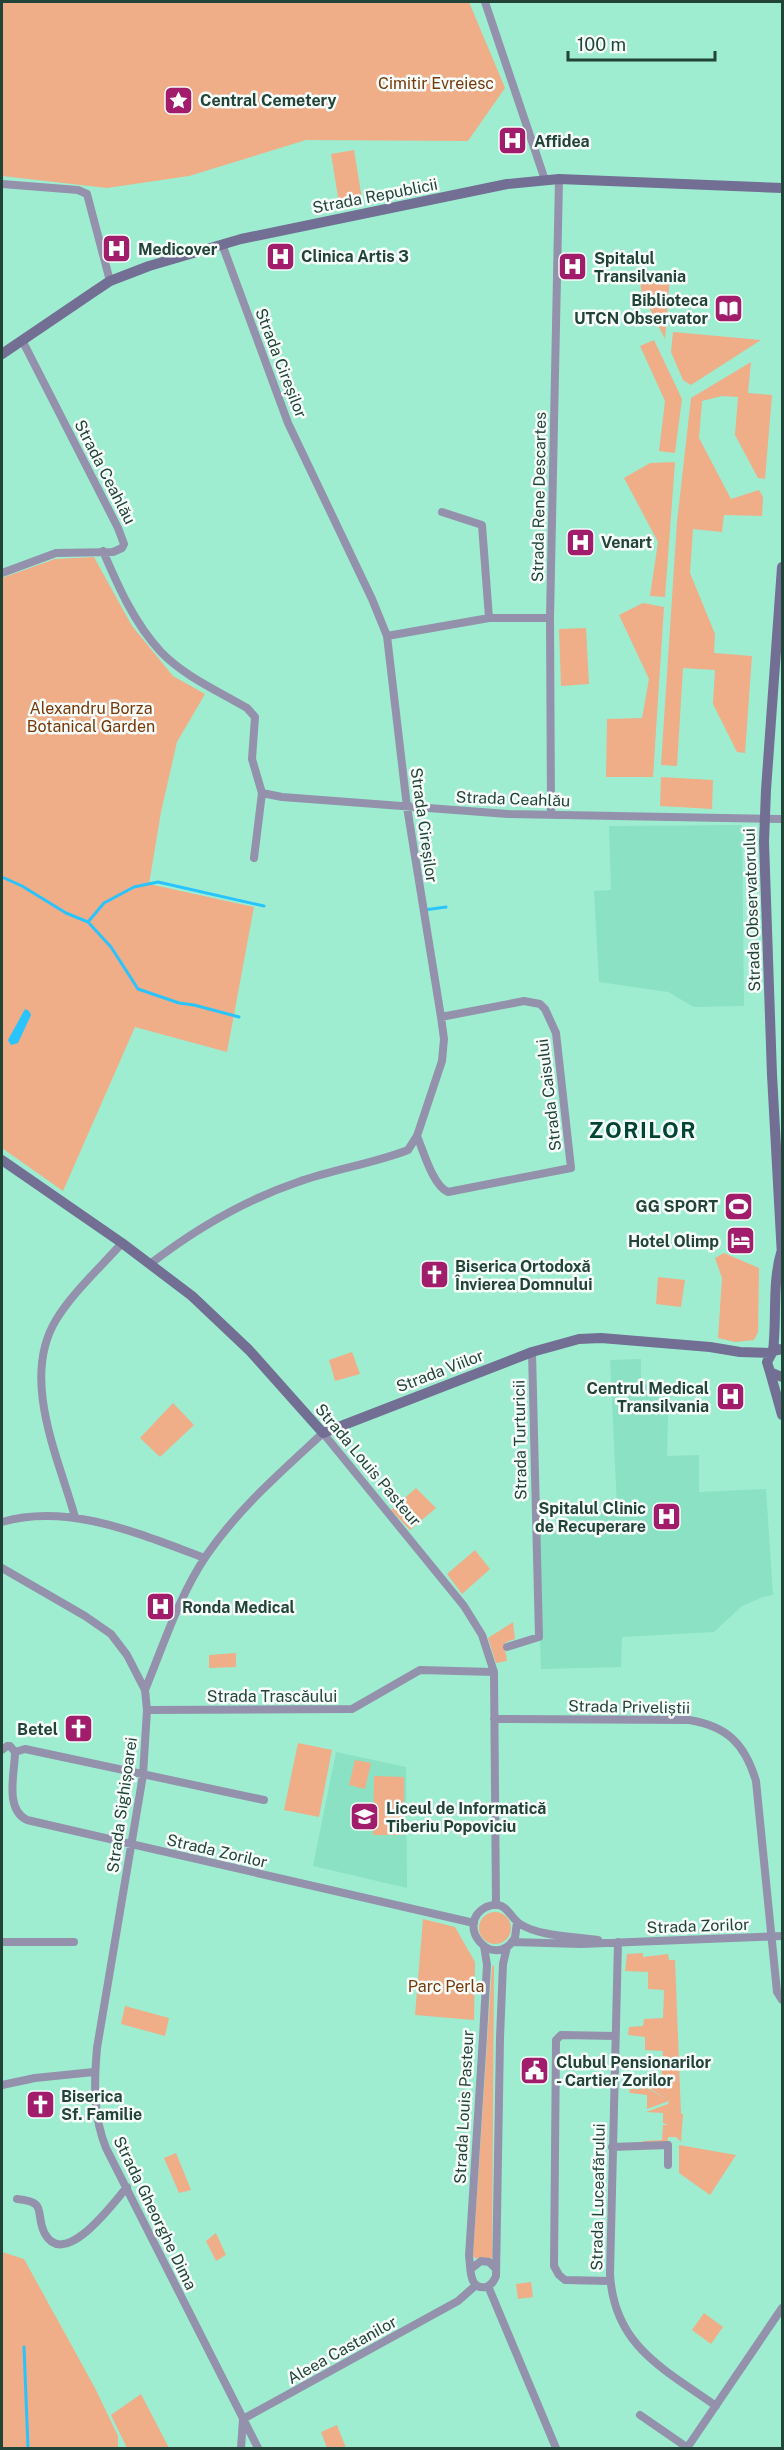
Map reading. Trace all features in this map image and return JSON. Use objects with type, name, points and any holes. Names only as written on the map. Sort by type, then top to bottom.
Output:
[{"type":"street","points":[[485,2],[545,180]]},
{"type":"street","name":"Strada Republicii","points":[[2,354],[111,281],[149,266],[222,244],[344,216],[507,184],[559,179],[783,188]]},
{"type":"street","name":"Strada Rene Descartes","points":[[551,815],[550,618],[559,179]]},
{"type":"street","points":[[2,184],[78,190],[87,194],[111,281]]},
{"type":"street","name":"Strada Cireșilor","points":[[222,244],[288,423],[372,599],[387,636],[407,807],[444,1039],[442,1061],[417,1136]]},
{"type":"street","name":"Strada Ceahlău","points":[[22,340],[122,536],[124,544],[122,548],[113,552],[103,551]]},
{"type":"street","points":[[442,512],[482,525],[489,618]]},
{"type":"street","points":[[2,573],[56,553],[103,551],[136,620],[162,653],[179,667],[252,712],[256,722],[252,759],[262,793],[254,858]]},
{"type":"street","name":"Strada Observatorului","points":[[769,1370],[768,1359],[776,1351],[776,1270],[782,1255],[764,880],[764,820],[783,567]]},
{"type":"street","points":[[387,636],[489,618],[550,618]]},
{"type":"street","name":"Strada Ceahlău","points":[[262,793],[282,797],[407,807],[551,815],[783,819]]},
{"type":"street","name":"Strada Caisului","points":[[417,1136],[440,1186],[448,1192],[571,1168],[556,1033],[545,1009],[540,1004],[524,1001],[441,1017]]},
{"type":"street","points":[[150,1264],[193,1233],[251,1202],[298,1182],[408,1150],[417,1136]]},
{"type":"street","name":"Strada Louis Pasteur","points":[[2,1160],[122,1243],[192,1296],[249,1350],[323,1433],[464,1606],[482,1635],[494,1672],[496,1905]]},
{"type":"street","points":[[75,1517],[46,1418],[41,1377],[44,1353],[50,1332],[62,1311],[122,1243]]},
{"type":"street","points":[[755,1353],[766,1347],[775,1336]]},
{"type":"street","name":"Strada Viilor","points":[[145,1690],[179,1606],[205,1558],[249,1502],[323,1433],[532,1352],[579,1339],[601,1338],[755,1353],[776,1351]]},
{"type":"street","name":"Strada Turturicii","points":[[507,1647],[539,1637],[532,1352]]},
{"type":"street","name":"Strada Viilor","points":[[740,1352],[760,1361],[769,1370],[783,1377]]},
{"type":"street","points":[[769,1370],[783,1415]]},
{"type":"street","points":[[2,1522],[28,1517],[75,1517],[140,1534],[205,1558]]},
{"type":"street","name":"Strada Sighișoarei","points":[[2,1568],[85,1616],[111,1634],[127,1655],[145,1690],[147,1710],[143,1775],[115,1937]]},
{"type":"street","name":"Strada Trascăului","points":[[147,1710],[352,1709],[420,1670],[494,1672]]},
{"type":"street","name":"Strada Priveliștii","points":[[494,1719],[689,1720],[708,1723],[733,1738],[751,1767],[756,1781],[777,1992],[783,2000]]},
{"type":"street","points":[[2,1749],[10,1746],[15,1752],[25,1749],[264,1800]]},
{"type":"street","name":"Strada Zorilor","points":[[15,1752],[13,1801],[19,1815],[27,1820],[474,1923]]},
{"type":"street","points":[[484,1946],[476,1939],[474,1923],[482,1910],[496,1905]]},
{"type":"street","name":"Strada Zorilor","points":[[496,1905],[507,1908],[517,1922],[543,1932],[616,1942]]},
{"type":"street","points":[[510,1944],[517,1933],[517,1922]]},
{"type":"street","name":"Strada Zorilor","points":[[484,1946],[498,1950],[510,1944],[562,1945],[783,1936]]},
{"type":"street","name":"Strada Gheorghe Dima","points":[[115,1937],[94,2072],[96,2112],[102,2138],[258,2448]]},
{"type":"street","points":[[2,1942],[74,1942]]},
{"type":"street","name":"Strada Luceafărului","points":[[616,1942],[610,2281],[614,2304],[631,2340],[653,2360],[716,2406]]},
{"type":"street","name":"Strada Louis Pasteur","points":[[488,2286],[496,2276],[502,1974],[504,1954],[510,1944]]},
{"type":"street","name":"Strada Louis Pasteur","points":[[476,2285],[471,2278],[469,2256],[487,1965],[484,1946]]},
{"type":"street","points":[[610,2281],[565,2280],[554,2266],[556,2040],[561,2035],[615,2036]]},
{"type":"street","points":[[2,2085],[35,2078],[94,2072]]},
{"type":"street","points":[[612,2147],[668,2145],[668,2165]]},
{"type":"street","points":[[17,2199],[32,2200],[39,2207],[45,2234],[55,2243],[63,2244],[85,2235],[127,2187]]},
{"type":"street","points":[[471,2269],[482,2261],[489,2262],[495,2268]]},
{"type":"street","points":[[476,2285],[488,2286],[556,2448]]},
{"type":"street","name":"Aleea Castanilor","points":[[243,2419],[458,2301],[476,2285]]},
{"type":"street","points":[[640,2415],[687,2448],[783,2308]]},
{"type":"street","points":[[240,2448],[243,2419]]},
{"type":"shaded area","points":[[742,825],[744,1006],[694,1007],[668,992],[599,982],[594,891],[611,890],[609,826]]},
{"type":"shaded area","name":"Spitalul Clinic de Recuperare","points":[[641,1359],[641,1385],[669,1383],[667,1456],[699,1455],[699,1492],[766,1489],[773,1595],[742,1606],[714,1632],[622,1637],[621,1667],[541,1669],[536,1525],[566,1522],[566,1513],[617,1507],[610,1360]]},
{"type":"shaded area","name":"Liceul de Informatică Tiberiu Popoviciu","points":[[336,1752],[406,1767],[407,1888],[313,1866]]},
{"type":"green space","name":"Central Cemetery","points":[[2,2],[469,2],[505,88],[468,141],[306,140],[189,176],[107,188],[2,176]]},
{"type":"green space","points":[[354,150],[362,199],[339,203],[331,154]]},
{"type":"green space","points":[[638,271],[670,275],[665,339],[642,293]]},
{"type":"green space","points":[[673,332],[761,340],[691,385],[683,380],[671,352]]},
{"type":"green space","points":[[654,340],[682,399],[675,453],[659,451],[665,401],[640,346]]},
{"type":"green space","points":[[751,362],[748,393],[772,395],[765,479],[758,478],[735,435],[738,397],[722,396],[702,401],[699,438],[731,499],[759,490],[763,497],[762,516],[724,515],[722,532],[693,529],[690,573],[715,634],[714,653],[752,656],[745,753],[737,752],[713,704],[715,670],[683,668],[677,766],[661,765],[677,522],[691,398]]},
{"type":"green space","points":[[675,462],[665,597],[650,596],[658,542],[624,478],[650,463]]},
{"type":"green space","name":"Alexandru Borza Botanical Garden","points":[[94,557],[132,626],[173,676],[205,694],[177,742],[161,812],[149,884],[254,907],[227,1052],[135,1027],[63,1191],[2,1148],[2,578],[55,559]]},
{"type":"green space","points":[[643,603],[664,607],[653,777],[606,777],[607,719],[642,718],[649,679],[619,615]]},
{"type":"green space","points":[[586,628],[589,684],[561,686],[559,629]]},
{"type":"green space","points":[[661,777],[713,780],[712,809],[660,806]]},
{"type":"green space","points":[[724,1253],[759,1268],[758,1332],[754,1340],[735,1342],[718,1338],[722,1278],[715,1258]]},
{"type":"green space","points":[[658,1277],[685,1280],[681,1307],[656,1304]]},
{"type":"green space","points":[[352,1352],[360,1374],[335,1381],[329,1360]]},
{"type":"green space","points":[[173,1403],[194,1425],[160,1457],[140,1438]]},
{"type":"green space","points":[[416,1488],[436,1508],[410,1530],[391,1510]]},
{"type":"green space","points":[[475,1550],[490,1569],[462,1594],[447,1574]]},
{"type":"green space","points":[[513,1622],[515,1639],[504,1645],[507,1661],[496,1663],[488,1638]]},
{"type":"green space","points":[[236,1653],[236,1667],[209,1668],[209,1655]]},
{"type":"green space","points":[[298,1743],[332,1750],[319,1817],[284,1810]]},
{"type":"green space","points":[[355,1760],[371,1763],[365,1789],[349,1785]]},
{"type":"green space","points":[[374,1776],[404,1777],[404,1835],[373,1835]]},
{"type":"green space","points":[[495,1912],[506,1917],[511,1928],[506,1939],[495,1944],[484,1939],[479,1928],[484,1917]]},
{"type":"green space","name":"Parc Perla","points":[[423,1919],[455,1927],[475,1962],[474,2020],[415,2015]]},
{"type":"green space","points":[[643,1953],[643,1957],[668,1954],[669,1960],[675,1960],[681,2114],[683,2114],[681,2142],[676,2137],[668,2137],[667,2145],[643,2145],[643,2141],[662,2140],[663,2125],[668,2125],[663,2123],[663,2113],[646,2112],[668,2104],[669,2101],[647,2109],[647,2095],[630,2093],[629,2089],[641,2089],[641,2085],[669,2100],[640,2083],[661,2081],[663,2051],[645,2050],[645,2037],[628,2035],[629,2027],[643,2026],[644,2019],[663,2018],[664,1990],[648,1989],[648,1972],[625,1971],[627,1954]]},
{"type":"green space","points":[[494,1965],[492,2257],[490,2259],[473,2256],[492,1967]]},
{"type":"green space","points":[[125,2006],[169,2018],[165,2036],[121,2024]]},
{"type":"green space","points":[[679,2145],[736,2155],[710,2195],[679,2173]]},
{"type":"green space","points":[[176,2153],[191,2190],[179,2193],[164,2158]]},
{"type":"green space","points":[[216,2233],[226,2255],[216,2261],[206,2241]]},
{"type":"green space","points":[[2,2252],[24,2259],[95,2388],[118,2436],[118,2448],[2,2448]]},
{"type":"green space","points":[[531,2282],[533,2297],[518,2299],[516,2284]]},
{"type":"green space","points":[[704,2313],[723,2327],[711,2344],[692,2330]]},
{"type":"green space","points":[[141,2394],[169,2448],[127,2448],[111,2415]]},
{"type":"green space","points":[[337,2425],[346,2448],[327,2448],[321,2432]]},
{"type":"water","points":[[25,1009],[31,1015],[18,1043],[11,1045],[8,1040]]},
{"type":"waterway","points":[[2,877],[22,886],[66,913],[88,922],[111,947],[138,989],[179,1003],[239,1017]]},
{"type":"waterway","points":[[88,922],[104,903],[134,887],[158,882],[264,906]]},
{"type":"waterway","points":[[424,910],[446,907]]},
{"type":"waterway","points":[[24,2347],[28,2448]]},
{"type":"place","name":"Central Cemetery","points":[[179,100]]},
{"type":"place","name":"Affidea","points":[[513,141]]},
{"type":"place","name":"Medicover","points":[[117,249]]},
{"type":"place","name":"Clinica Artis 3","points":[[280,256]]},
{"type":"place","name":"Spitalul Transilvania","points":[[573,267]]},
{"type":"place","name":"Biblioteca UTCN Observator","points":[[729,309]]},
{"type":"place","name":"Venart","points":[[580,542]]},
{"type":"place","name":"GG SPORT","points":[[739,1206]]},
{"type":"place","name":"Hotel Olimp","points":[[740,1241]]},
{"type":"place","name":"Biserica Ortodoxă Învierea Domnului","points":[[434,1275]]},
{"type":"place","name":"Centrul Medical Transilvania","points":[[730,1397]]},
{"type":"place","name":"Spitalul Clinic de Recuperare","points":[[667,1517]]},
{"type":"place","name":"Ronda Medical","points":[[161,1607]]},
{"type":"place","name":"Betel","points":[[79,1729]]},
{"type":"place","name":"Liceul de Informatică Tiberiu Popoviciu","points":[[365,1817]]},
{"type":"place","name":"Clubul Pensionarilor - Cartier Zorilor","points":[[535,2071]]},
{"type":"place","name":"Biserica Sf. Familie","points":[[40,2105]]},
{"type":"district","name":"ZORILOR","points":[[643,1130]]},
{"type":"park label","name":"Cimitir Evreiesc","points":[[436,83]]}]
